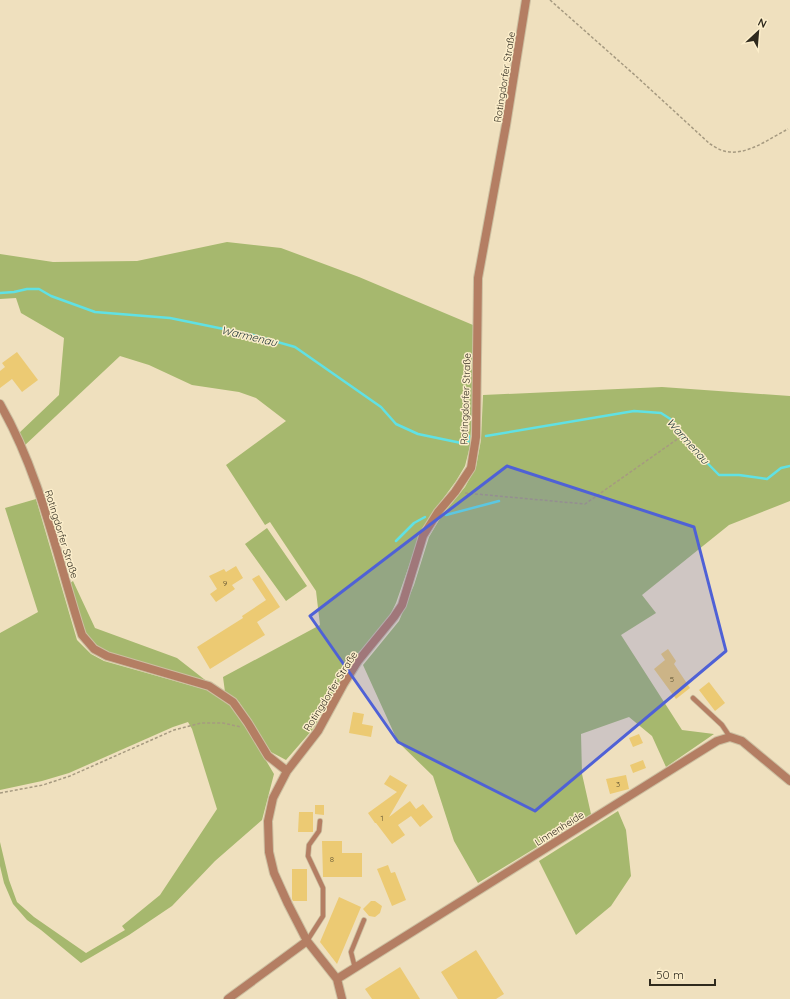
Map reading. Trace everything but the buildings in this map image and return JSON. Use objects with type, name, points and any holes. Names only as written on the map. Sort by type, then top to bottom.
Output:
[{"type":"street","name":"Rotingdorfer Straße","points":[[337,979],[307,941],[274,873],[269,852],[268,821],[273,798],[287,771],[318,731],[358,661],[402,605],[423,536],[438,512],[455,492],[470,468],[476,437],[478,278],[506,125],[526,0]]},
{"type":"street","name":"Rotingdorfer Straße","points":[[0,404],[18,441],[41,497],[82,636],[94,649],[107,656],[209,686],[233,702],[268,756],[287,771]]},
{"type":"street","points":[[730,737],[742,741],[790,781]]},
{"type":"street","name":"Linnenheide","points":[[337,979],[717,741],[730,737]]},
{"type":"street","points":[[228,999],[307,941]]},
{"type":"street","points":[[337,979],[342,999]]},
{"type":"lane","points":[[693,698],[722,725],[730,737]]},
{"type":"lane","points":[[307,941],[323,916],[323,888],[308,856],[309,845],[319,831],[320,821]]},
{"type":"lane","points":[[355,968],[351,952],[364,920]]},
{"type":"path","points":[[550,0],[710,144],[723,151],[733,152],[749,149],[788,129]]},
{"type":"path","points":[[455,492],[585,504],[686,433]]},
{"type":"path","points":[[0,793],[43,785],[70,776],[180,728],[201,723],[223,723],[252,730]]},
{"type":"highlighted area","points":[[507,466],[694,527],[726,651],[535,811],[398,742],[310,616]]},
{"type":"green space","points":[[227,242],[281,248],[359,277],[473,325],[474,381],[470,446],[465,466],[420,534],[396,603],[390,615],[354,659],[339,682],[313,729],[286,760],[271,752],[239,702],[225,692],[223,677],[320,625],[316,591],[270,522],[265,525],[226,465],[286,421],[256,398],[239,392],[192,385],[149,365],[120,356],[24,446],[18,434],[59,395],[64,338],[21,313],[16,298],[0,299],[0,254],[53,262],[137,261]]},
{"type":"green space","points":[[662,387],[790,396],[790,501],[729,525],[642,595],[656,613],[621,635],[682,730],[714,734],[666,767],[652,736],[629,717],[581,734],[582,774],[591,814],[478,883],[454,841],[433,776],[398,742],[363,665],[399,621],[414,585],[429,537],[442,515],[465,487],[476,467],[481,440],[483,395]]},
{"type":"green space","points":[[36,499],[77,640],[91,654],[104,661],[207,690],[232,706],[274,774],[262,820],[215,861],[172,906],[129,935],[81,963],[27,920],[13,904],[4,883],[0,866],[0,842],[9,880],[17,902],[34,917],[86,953],[125,930],[122,926],[160,895],[217,809],[192,729],[188,722],[173,727],[69,773],[42,781],[0,790],[0,633],[38,612],[5,508]]},
{"type":"green space","points":[[267,528],[307,586],[286,601],[245,544]]},
{"type":"green space","points":[[73,581],[95,628],[177,658],[209,683],[108,653],[97,647],[85,633],[70,583]]},
{"type":"green space","points":[[618,811],[626,830],[631,876],[611,906],[576,935],[539,861]]},
{"type":"waterway","name":"Warmenau","points":[[0,293],[27,289],[39,289],[51,296],[95,312],[170,318],[253,335],[295,347],[381,407],[396,424],[418,434],[466,444],[468,443],[469,436]]},
{"type":"waterway","name":"Warmenau","points":[[486,436],[634,411],[661,413],[672,420],[683,438],[719,475],[739,475],[767,479],[781,468],[790,466]]},
{"type":"waterway","points":[[446,515],[499,501]]},
{"type":"waterway","points":[[396,541],[414,523],[425,517]]}]
